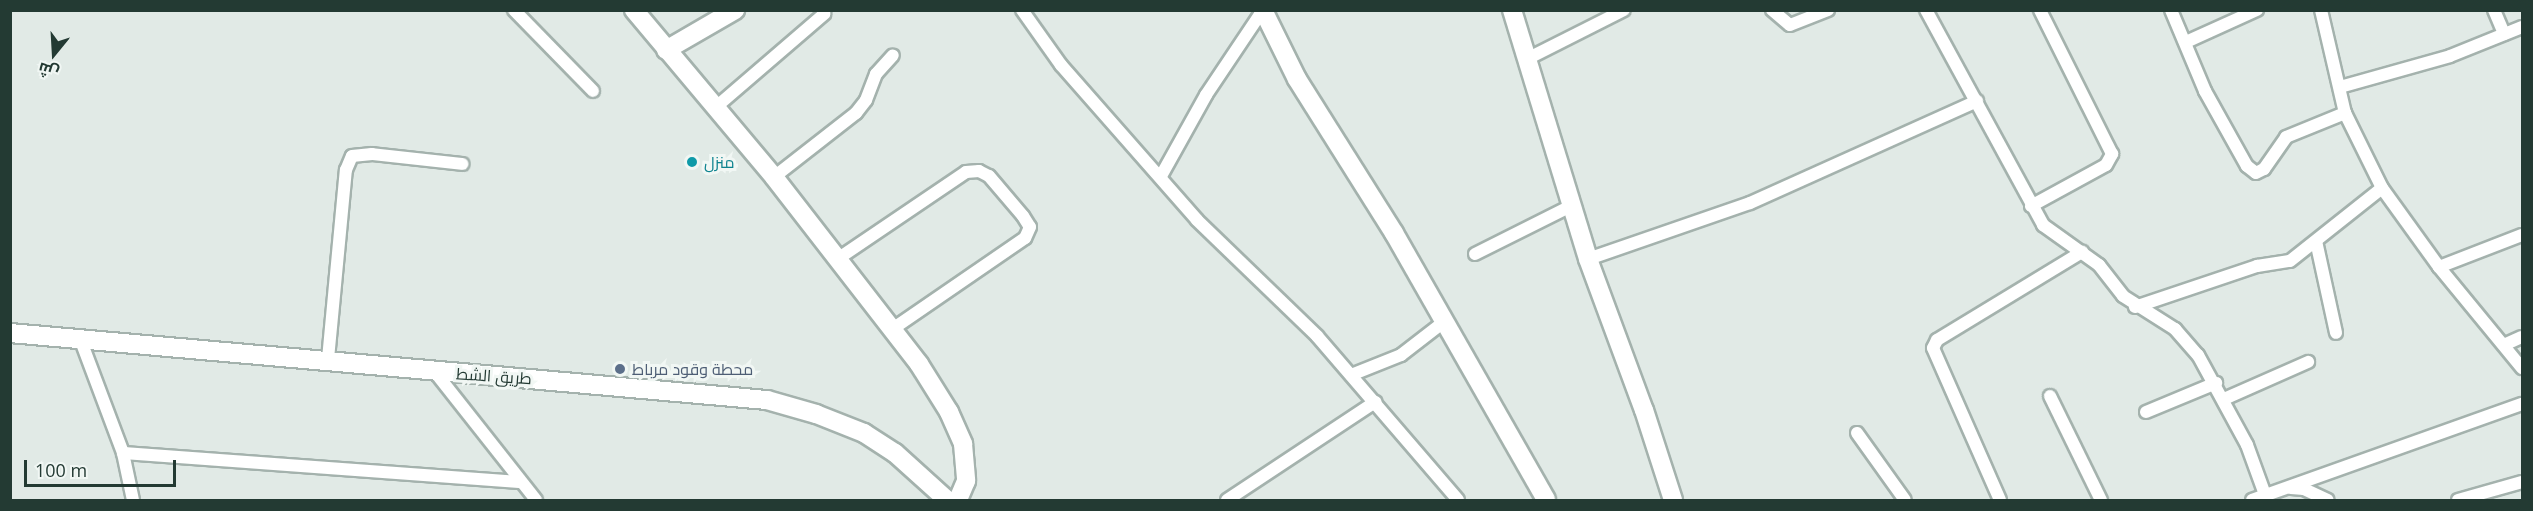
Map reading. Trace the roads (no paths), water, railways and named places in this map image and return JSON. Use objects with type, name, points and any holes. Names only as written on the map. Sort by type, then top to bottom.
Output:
[{"type":"street","points":[[514,10],[592,92]]},
{"type":"street","points":[[634,10],[716,106],[894,328],[949,412],[963,444],[966,481],[958,501]]},
{"type":"street","points":[[666,50],[735,10]]},
{"type":"street","points":[[1022,10],[1061,65],[1197,219],[1293,311],[1375,402],[1458,501]]},
{"type":"street","points":[[1512,10],[1529,58],[1588,260],[1644,410],[1673,501]]},
{"type":"street","points":[[1529,58],[1624,10]]},
{"type":"street","points":[[1772,10],[1790,25],[1828,10]]},
{"type":"street","points":[[1926,10],[2043,225],[2099,265],[2135,307],[2175,329],[2216,382],[2247,445],[2266,498]]},
{"type":"street","points":[[2031,206],[2106,165],[2112,154],[2040,10]]},
{"type":"street","points":[[2171,10],[2205,91],[2247,166],[2256,173],[2264,169],[2286,137],[2345,114]]},
{"type":"street","points":[[2186,42],[2256,10]]},
{"type":"street","points":[[2320,10],[2345,114],[2382,188],[2439,267],[2506,344],[2523,368]]},
{"type":"street","points":[[2494,10],[2504,34]]},
{"type":"street","points":[[1161,176],[1206,95],[1263,11],[1297,79],[1445,321],[1546,501]]},
{"type":"street","points":[[716,106],[824,14]]},
{"type":"street","points":[[2340,87],[2450,56],[2523,27]]},
{"type":"street","points":[[774,177],[855,113],[866,100],[876,74],[893,55]]},
{"type":"street","points":[[1588,260],[1750,203],[1977,101]]},
{"type":"street","points":[[328,359],[346,170],[352,156],[372,154],[462,164]]},
{"type":"street","points":[[840,258],[966,172],[978,171],[989,176],[1023,216],[1030,227],[1025,238],[894,328]]},
{"type":"street","points":[[2135,307],[2257,266],[2290,261],[2382,188]]},
{"type":"street","points":[[1474,254],[1571,206]]},
{"type":"street","points":[[2439,267],[2523,235]]},
{"type":"street","points":[[2316,241],[2336,333]]},
{"type":"street","points":[[2000,501],[1933,348],[1936,340],[2082,252]]},
{"type":"street","points":[[1351,375],[1401,355],[1445,321]]},
{"type":"street","name":"طريق الشط","points":[[10,333],[81,341],[328,359],[435,372],[725,396],[791,405],[847,425],[881,443],[947,501]]},
{"type":"street","points":[[2506,344],[2523,337]]},
{"type":"street","points":[[81,341],[123,453],[133,501]]},
{"type":"street","points":[[2224,399],[2308,363]]},
{"type":"street","points":[[435,372],[536,501]]},
{"type":"street","points":[[2146,412],[2216,382]]},
{"type":"street","points":[[2050,396],[2101,501]]},
{"type":"street","points":[[1227,501],[1375,402]]},
{"type":"street","points":[[2252,501],[2266,498],[2285,488],[2523,404]]},
{"type":"street","points":[[1857,433],[1905,501]]},
{"type":"street","points":[[123,453],[520,482]]},
{"type":"street","points":[[2458,501],[2523,482]]},
{"type":"street","points":[[2285,488],[2304,489],[2328,501]]},
{"type":"place","name":"منزل","points":[[692,162]]},
{"type":"place","name":"محطة وقود مرباط","points":[[620,369]]}]
